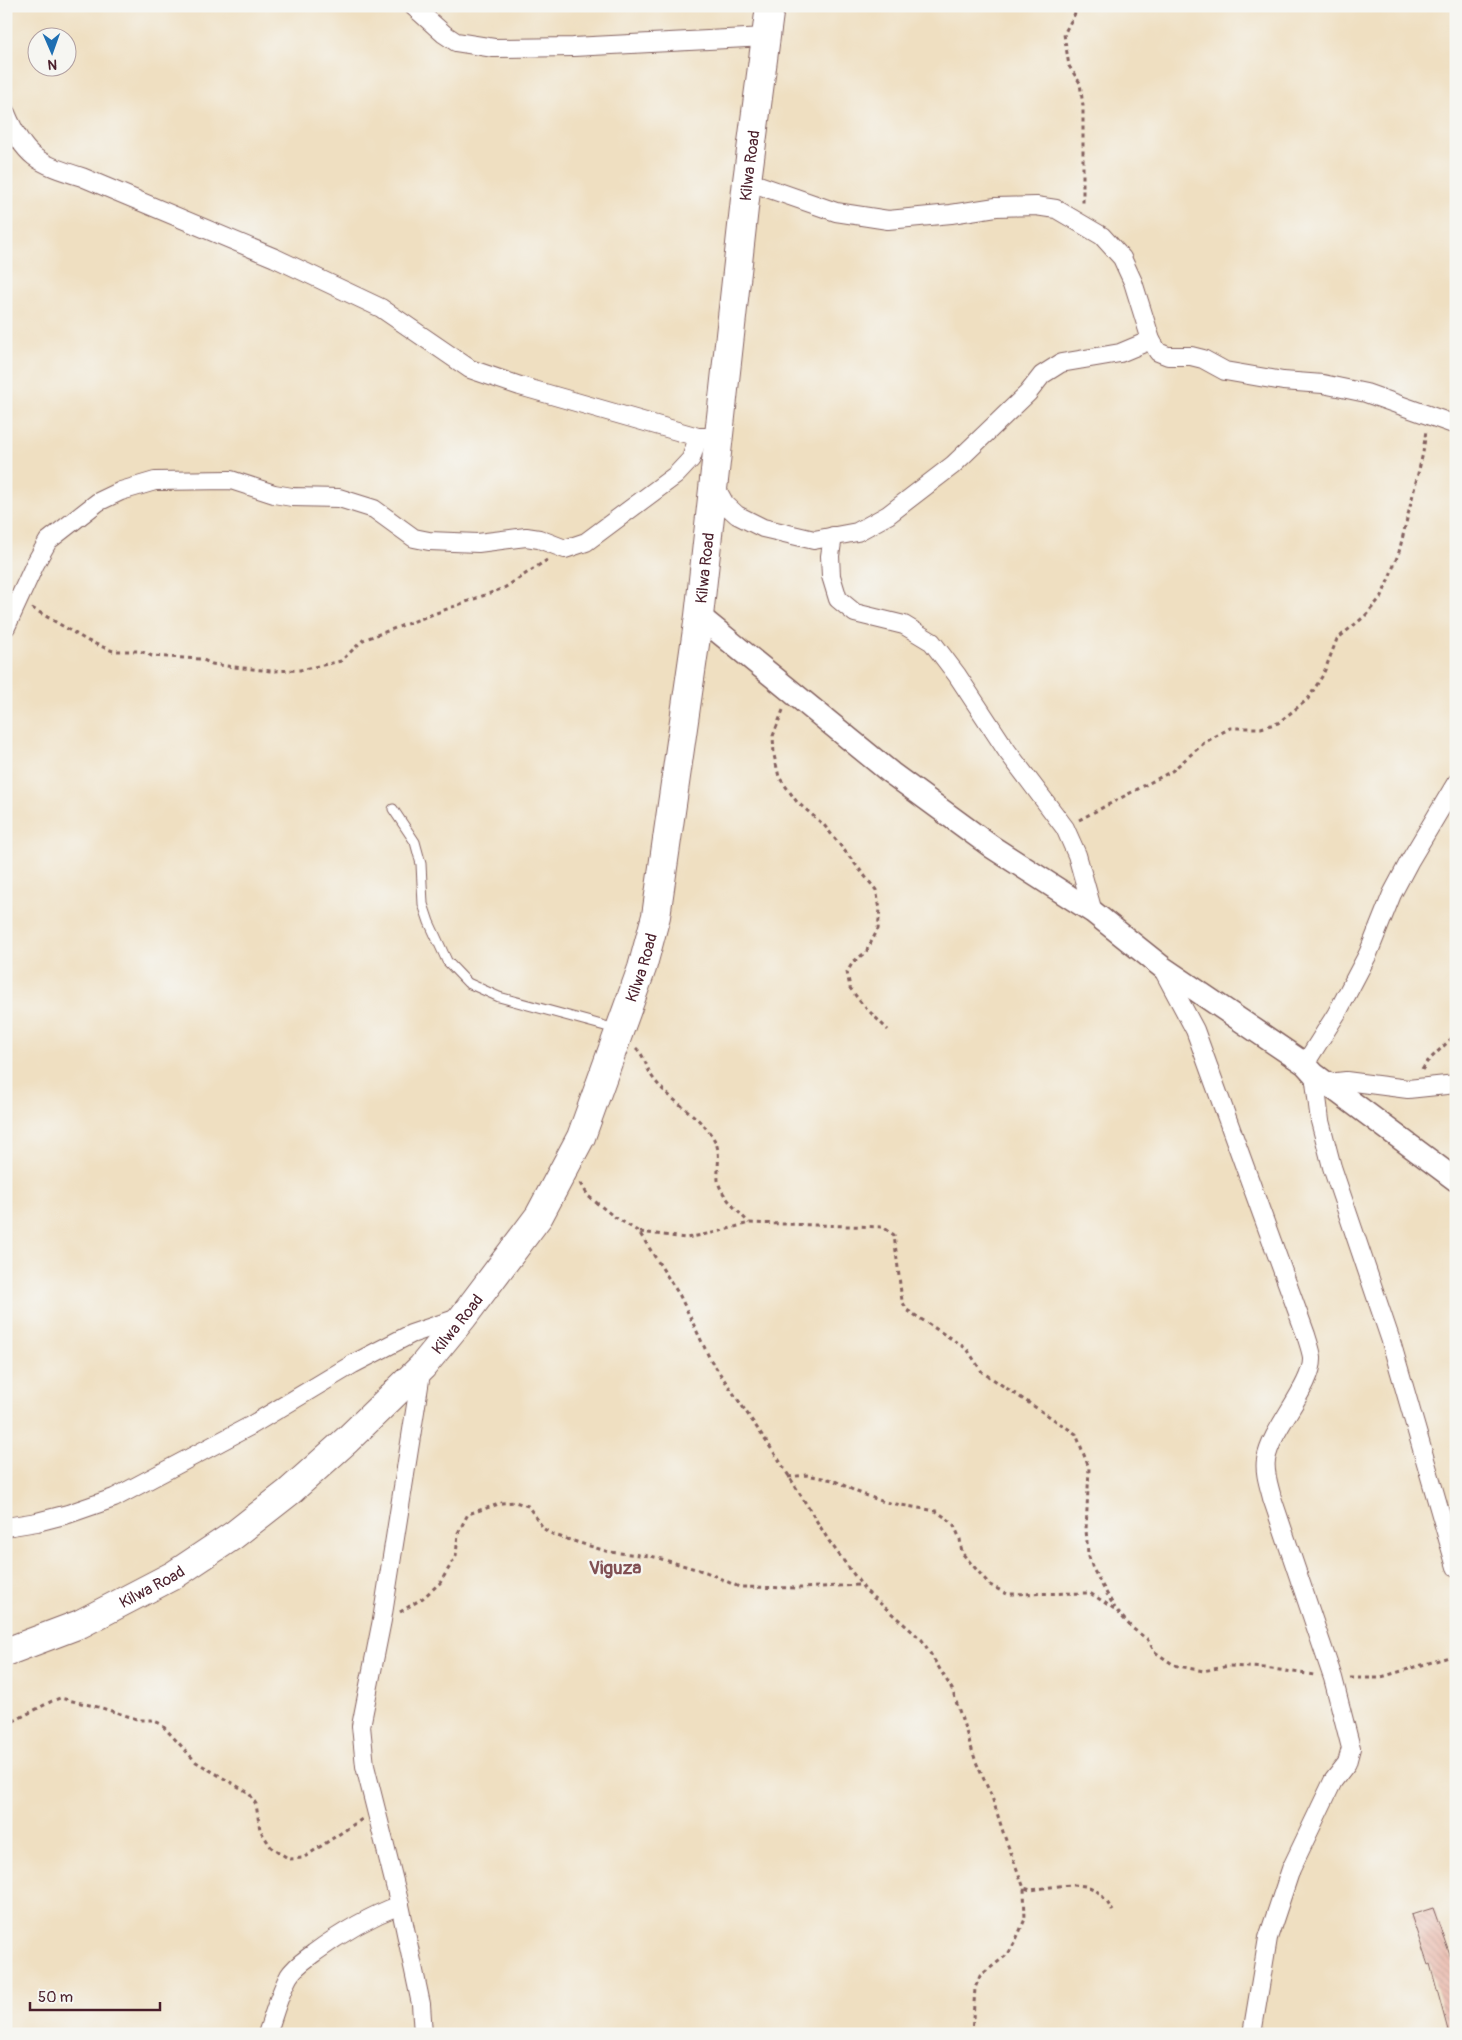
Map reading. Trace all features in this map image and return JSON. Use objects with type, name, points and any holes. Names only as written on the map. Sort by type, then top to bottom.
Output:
[{"type":"highway","name":"Kilwa Road","points":[[6,1652],[80,1624],[174,1575],[234,1535],[289,1492],[422,1367],[539,1216],[581,1136],[642,968],[656,916],[699,616],[714,484],[708,437],[747,181],[770,6]]},
{"type":"street","points":[[412,6],[456,42],[494,48],[573,47],[766,37]]},
{"type":"street","points":[[6,113],[11,125],[33,158],[51,168],[82,177],[266,254],[381,308],[470,369],[520,386],[708,437],[676,475],[586,542],[564,549],[539,539],[526,537],[478,542],[429,541],[414,538],[374,508],[339,498],[292,497],[274,494],[231,480],[155,481],[120,492],[98,502],[48,540],[6,627]]},
{"type":"street","points":[[747,181],[836,212],[888,220],[951,214],[996,207],[1036,206],[1056,209],[1102,236],[1122,258],[1133,282],[1151,340],[1158,352],[1168,356],[1197,358],[1225,371],[1322,384],[1366,393],[1456,425]]},
{"type":"street","points":[[714,484],[725,504],[737,515],[763,528],[814,540],[857,532],[888,515],[952,465],[1028,393],[1042,375],[1061,363],[1120,353],[1151,340]]},
{"type":"street","points":[[833,536],[830,556],[831,576],[838,600],[856,613],[904,625],[932,642],[957,675],[1007,751],[1065,828],[1077,855],[1093,912]]},
{"type":"street","points":[[699,616],[891,773],[992,847],[1093,912],[1162,968],[1316,1073],[1456,1180]]},
{"type":"street","points":[[1456,783],[1392,894],[1368,954],[1337,1013],[1316,1073],[1320,1121],[1332,1167],[1390,1338],[1456,1567]]},
{"type":"street","points":[[1162,968],[1195,1030],[1306,1335],[1312,1358],[1309,1373],[1300,1392],[1278,1428],[1266,1460],[1266,1475],[1272,1498],[1333,1678],[1351,1748],[1347,1763],[1333,1781],[1291,1869],[1268,1938],[1252,2034]]},
{"type":"street","points":[[1316,1073],[1346,1080],[1408,1089],[1456,1084]]},
{"type":"street","points":[[6,1527],[52,1518],[114,1498],[250,1426],[353,1364],[411,1334],[463,1316]]},
{"type":"street","points":[[422,1367],[382,1620],[360,1726],[365,1766],[400,1905],[421,2004],[423,2034]]},
{"type":"street","points":[[267,2034],[282,1992],[296,1966],[338,1935],[373,1915],[400,1905]]},
{"type":"lane","points":[[393,809],[415,842],[421,864],[422,904],[429,922],[447,961],[468,983],[499,997],[618,1030]]},
{"type":"path","points":[[1079,6],[1064,34],[1070,66],[1080,83],[1083,106],[1082,194],[1084,225]]},
{"type":"path","points":[[1065,828],[1172,770],[1204,743],[1230,728],[1261,728],[1278,723],[1308,699],[1323,675],[1337,639],[1365,616],[1382,596],[1399,552],[1423,454],[1427,415]]},
{"type":"path","points":[[19,600],[88,642],[113,651],[140,651],[152,656],[201,659],[212,664],[272,671],[300,670],[341,660],[363,640],[504,588],[564,549]]},
{"type":"path","points":[[792,691],[773,736],[774,755],[779,776],[797,802],[824,826],[876,890],[880,909],[878,928],[866,952],[853,962],[846,972],[850,988],[862,1004],[888,1030]]},
{"type":"path","points":[[618,1030],[641,1052],[653,1078],[675,1101],[702,1123],[716,1143],[718,1182],[726,1197],[749,1223]]},
{"type":"path","points":[[1408,1089],[1427,1062],[1456,1034]]},
{"type":"path","points":[[569,1160],[588,1196],[612,1215],[640,1232],[686,1238],[749,1223],[883,1227],[894,1235],[902,1301],[907,1310],[967,1350],[982,1372],[1076,1434],[1089,1468],[1086,1522],[1088,1554],[1093,1570],[1116,1610],[1132,1628],[1147,1639],[1155,1652],[1174,1665],[1203,1671],[1229,1666],[1265,1668],[1333,1678],[1378,1678],[1456,1655]]},
{"type":"path","points":[[640,1232],[680,1296],[710,1359],[860,1584],[922,1640],[952,1689],[976,1762],[992,1797],[1024,1888],[1025,1919],[1015,1942],[1008,1954],[980,1976],[975,1988],[972,2034]]},
{"type":"path","points":[[788,1477],[806,1475],[833,1480],[857,1492],[884,1502],[936,1511],[953,1523],[960,1538],[962,1553],[990,1586],[1007,1594],[1090,1593],[1116,1610]]},
{"type":"path","points":[[382,1620],[423,1598],[440,1582],[456,1556],[458,1533],[468,1514],[502,1502],[515,1502],[528,1506],[544,1529],[572,1541],[609,1552],[651,1556],[706,1572],[739,1587],[801,1588],[860,1584]]},
{"type":"path","points":[[6,1725],[60,1698],[140,1720],[152,1720],[161,1724],[196,1762],[249,1794],[256,1804],[260,1830],[272,1847],[288,1859],[303,1858],[315,1852],[377,1809]]},
{"type":"path","points":[[6,1705],[14,1721]]},
{"type":"path","points":[[1024,1888],[1031,1890],[1075,1885],[1085,1886],[1094,1889],[1102,1896],[1113,1911]]},
{"type":"building","points":[[1433,1908],[1456,1972],[1456,2034],[1449,2034],[1430,1964],[1428,1965],[1411,1915]]},
{"type":"district","name":"Viguza","points":[[615,1567]]}]
